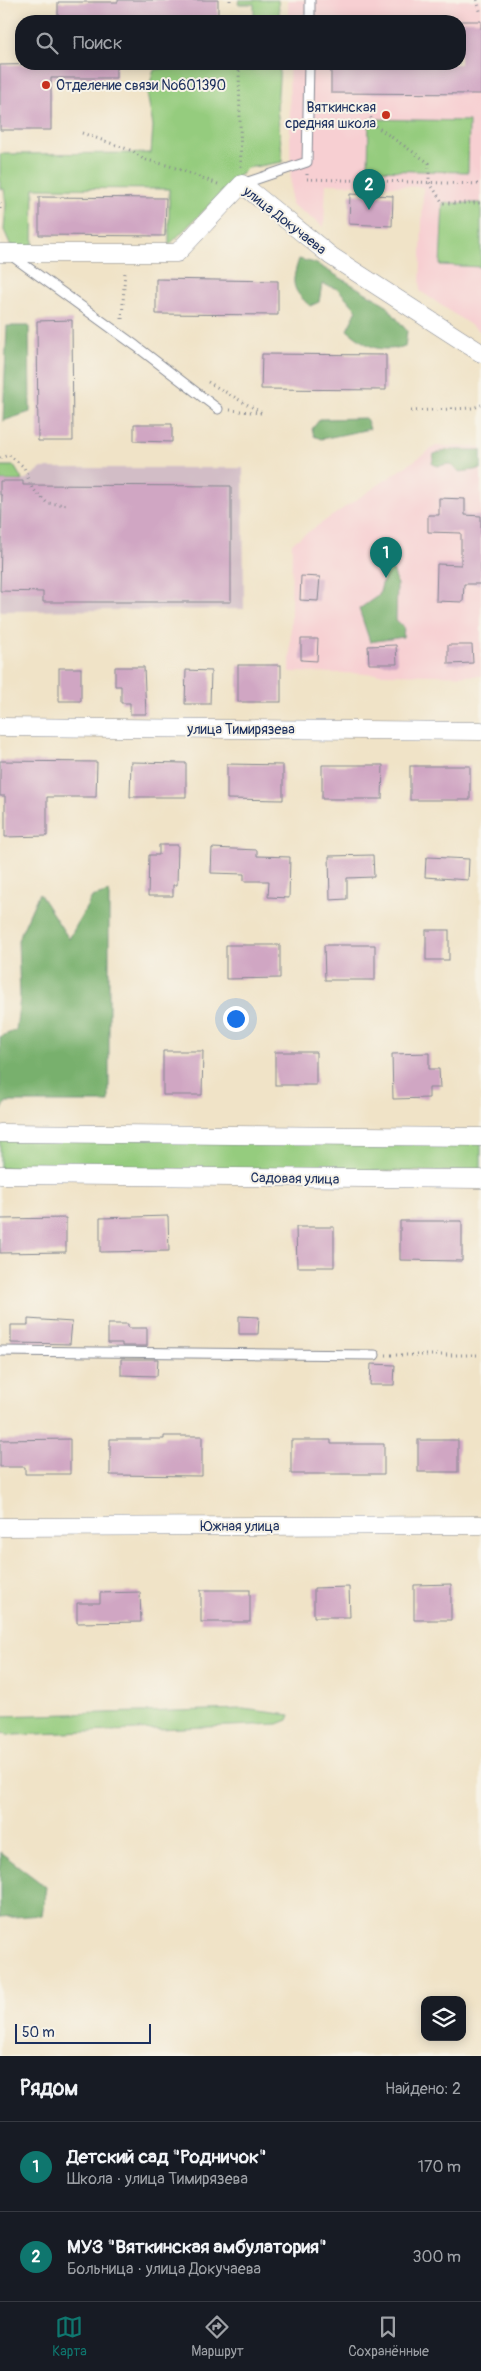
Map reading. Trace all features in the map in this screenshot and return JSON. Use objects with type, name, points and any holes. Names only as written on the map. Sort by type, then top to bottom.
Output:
[{"type":"street","name":"улица Докучаева","points":[[4,252],[177,253],[238,188],[331,256],[481,353]]},
{"type":"street","name":"улица Тимирязева","points":[[0,727],[481,731]]},
{"type":"street","points":[[0,1133],[481,1137]]},
{"type":"street","name":"Садовая улица","points":[[0,1175],[481,1179]]},
{"type":"street","name":"Южная улица","points":[[0,1527],[481,1525]]},
{"type":"lane","points":[[310,0],[310,15]]},
{"type":"lane","points":[[238,188],[308,162],[309,70]]},
{"type":"lane","points":[[4,252],[121,335],[218,409]]},
{"type":"lane","points":[[0,1351],[375,1354]]},
{"type":"path","points":[[477,0],[481,14]]},
{"type":"path","points":[[82,133],[133,151],[143,159],[238,188],[239,70]]},
{"type":"path","points":[[367,108],[374,125],[428,163],[428,182],[442,203],[481,203]]},
{"type":"path","points":[[308,162],[307,179],[481,184]]},
{"type":"path","points":[[0,203],[0,211]]},
{"type":"path","points":[[121,335],[126,253]]},
{"type":"path","points":[[411,411],[473,408],[481,405]]},
{"type":"path","points":[[218,409],[264,414]]},
{"type":"path","points":[[0,458],[9,455],[24,468],[32,488],[47,503],[70,505]]},
{"type":"path","points":[[375,1354],[481,1355]]},
{"type":"shaded area","name":"Вяткинская средняя школа","points":[[288,0],[481,0],[481,332],[420,291],[423,187],[326,184],[324,227],[291,204],[289,70],[466,70],[466,15],[288,15]]},
{"type":"shaded area","points":[[436,446],[481,447],[481,676],[290,672],[292,543]]},
{"type":"shaded area","points":[[42,468],[243,468],[244,609],[0,611],[0,481],[23,481]]},
{"type":"green space","points":[[239,0],[278,0],[279,15],[254,15],[254,4],[238,4]]},
{"type":"green space","points":[[154,70],[280,70],[277,108],[283,162],[247,168],[169,245],[169,189],[34,188],[33,247],[11,246],[4,230],[6,204],[4,189],[0,189],[0,154],[151,153],[153,126],[147,93]]},
{"type":"green space","points":[[369,119],[469,121],[468,172],[368,170]]},
{"type":"green space","points":[[443,203],[481,203],[481,267],[440,265]]},
{"type":"green space","points":[[299,259],[315,263],[385,304],[407,331],[405,347],[380,349],[361,341],[347,330],[357,310],[338,289],[322,284],[319,302],[310,306],[299,295],[294,285]]},
{"type":"green space","points":[[7,326],[29,326],[30,412],[3,421]]},
{"type":"green space","points":[[366,418],[370,429],[321,439],[314,436],[312,429],[320,419]]},
{"type":"green space","points":[[447,450],[481,450],[481,469],[460,472],[449,464],[437,466],[432,464],[434,454]]},
{"type":"green space","points":[[0,466],[14,466],[23,481],[0,481]]},
{"type":"green space","points":[[386,570],[394,571],[397,585],[396,620],[404,627],[403,637],[370,642],[359,609],[379,595]]},
{"type":"green space","points":[[109,892],[109,1102],[6,1102],[0,1114],[0,1037],[16,1030],[20,998],[18,940],[39,893],[69,939],[92,897]]},
{"type":"green space","points":[[0,1137],[481,1141],[481,1172],[0,1168]]},
{"type":"green space","points":[[243,1709],[290,1715],[288,1720],[278,1724],[15,1735],[0,1733],[0,1716]]},
{"type":"green space","points":[[0,1852],[46,1887],[42,1915],[0,1918]]},
{"type":"building","points":[[118,0],[218,0],[218,15],[58,15],[58,2],[118,2]]},
{"type":"building","points":[[466,21],[481,21],[481,94],[331,93],[331,70],[466,70]]},
{"type":"building","points":[[0,65],[15,65],[15,70],[116,70],[116,78],[51,78],[51,130],[0,130]]},
{"type":"building","points":[[350,194],[393,196],[392,226],[349,224]]},
{"type":"building","points":[[39,197],[166,198],[165,236],[39,235]]},
{"type":"building","points":[[156,279],[278,281],[278,315],[156,314]]},
{"type":"building","points":[[72,320],[73,441],[38,441],[37,321]]},
{"type":"building","points":[[262,354],[386,355],[386,390],[261,389]]},
{"type":"building","points":[[134,424],[172,424],[172,442],[134,441]]},
{"type":"building","points":[[0,481],[23,481],[23,485],[231,486],[231,602],[43,602],[43,592],[0,591],[2,495],[0,495]]},
{"type":"building","points":[[439,498],[465,499],[465,515],[481,516],[481,584],[464,584],[463,602],[436,601],[437,564],[461,565],[461,533],[428,532],[428,515],[439,515]]},
{"type":"building","points":[[301,576],[320,577],[318,601],[300,600]]},
{"type":"building","points":[[301,639],[318,639],[317,661],[301,660]]},
{"type":"building","points":[[396,645],[397,664],[369,664],[368,646]]},
{"type":"building","points":[[448,645],[472,645],[473,663],[448,664]]},
{"type":"building","points":[[238,665],[281,665],[281,702],[238,702]]},
{"type":"building","points":[[115,667],[144,667],[146,714],[130,714],[130,703],[121,703],[121,686],[115,686]]},
{"type":"building","points":[[59,668],[81,668],[81,701],[59,701]]},
{"type":"building","points":[[186,670],[211,671],[210,704],[185,704]]},
{"type":"building","points":[[0,761],[97,762],[96,797],[47,797],[47,836],[5,837],[5,796],[0,796]]},
{"type":"building","points":[[131,762],[186,763],[186,797],[130,797]]},
{"type":"building","points":[[227,764],[283,765],[283,800],[227,799]]},
{"type":"building","points":[[322,765],[383,765],[382,799],[322,799]]},
{"type":"building","points":[[410,766],[470,766],[470,800],[410,800]]},
{"type":"building","points":[[159,845],[178,845],[177,885],[173,885],[173,896],[148,896],[149,855],[159,855]]},
{"type":"building","points":[[212,848],[257,850],[257,856],[290,857],[289,898],[268,897],[269,881],[244,881],[244,874],[211,873]]},
{"type":"building","points":[[373,855],[374,877],[347,878],[347,899],[330,900],[329,856]]},
{"type":"building","points":[[426,858],[469,859],[468,880],[425,877]]},
{"type":"building","points":[[426,930],[449,930],[449,960],[426,960]]},
{"type":"building","points":[[226,945],[280,945],[280,978],[226,979]]},
{"type":"building","points":[[324,945],[375,945],[375,980],[325,980]]},
{"type":"building","points":[[163,1051],[203,1051],[202,1095],[163,1095]]},
{"type":"building","points":[[275,1052],[316,1052],[316,1085],[275,1085]]},
{"type":"building","points":[[429,1053],[429,1069],[439,1069],[440,1088],[429,1088],[429,1098],[393,1099],[392,1054]]},
{"type":"building","points":[[168,1216],[169,1251],[100,1252],[100,1218]]},
{"type":"building","points":[[66,1218],[66,1252],[0,1253],[0,1219]]},
{"type":"building","points":[[400,1221],[462,1221],[462,1261],[400,1260]]},
{"type":"building","points":[[296,1227],[334,1227],[334,1267],[297,1267]]},
{"type":"building","points":[[239,1316],[259,1317],[258,1334],[239,1334]]},
{"type":"building","points":[[28,1319],[72,1322],[70,1344],[11,1343],[11,1325],[28,1325]]},
{"type":"building","points":[[108,1324],[128,1324],[128,1328],[147,1328],[147,1346],[122,1346],[122,1343],[108,1343]]},
{"type":"building","points":[[121,1359],[158,1359],[157,1376],[121,1375]]},
{"type":"building","points":[[371,1364],[395,1365],[394,1385],[370,1385]]},
{"type":"building","points":[[164,1436],[202,1436],[202,1476],[110,1475],[110,1439],[164,1439]]},
{"type":"building","points":[[70,1439],[70,1474],[25,1474],[25,1467],[0,1467],[0,1440]]},
{"type":"building","points":[[291,1440],[331,1440],[331,1444],[384,1444],[384,1474],[291,1474]]},
{"type":"building","points":[[418,1440],[458,1440],[458,1472],[418,1472]]},
{"type":"building","points":[[451,1584],[451,1620],[414,1620],[414,1585]]},
{"type":"building","points":[[349,1587],[350,1617],[314,1617],[314,1588]]},
{"type":"building","points":[[201,1590],[250,1590],[250,1622],[201,1622]]},
{"type":"building","points":[[140,1592],[141,1622],[77,1623],[77,1603],[100,1603],[100,1593]]},
{"type":"place","name":"Отделение связи №601390","points":[[46,85]]},
{"type":"place","name":"Вяткинская средняя школа","points":[[386,115]]},
{"type":"place","name":"МУЗ \"Вяткинская амбулатория\"","points":[[369,210]]},
{"type":"place","name":"Детский сад \"Родничок\"","points":[[386,578]]}]
